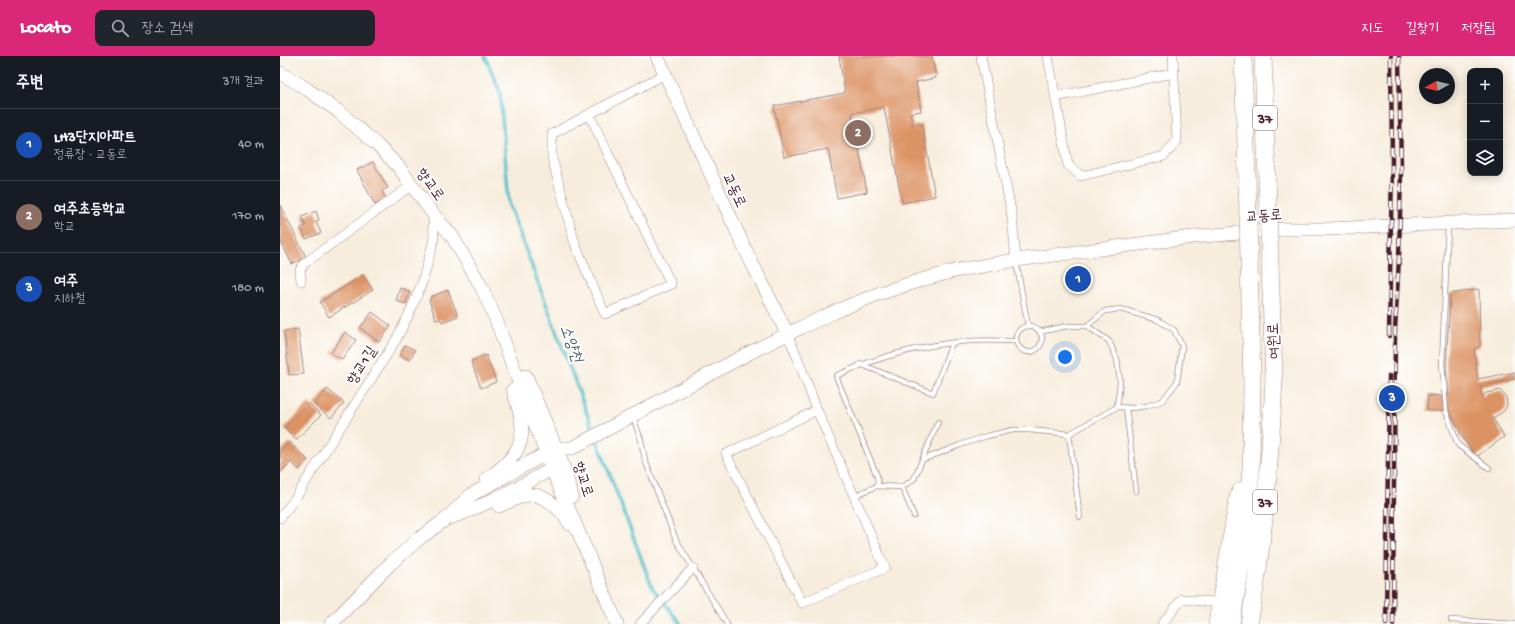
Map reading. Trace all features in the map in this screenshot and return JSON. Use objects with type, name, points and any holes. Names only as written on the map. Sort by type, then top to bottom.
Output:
[{"type":"highway","name":"여원로","points":[[1231,624],[1245,543],[1251,469],[1252,382],[1243,56]]},
{"type":"highway","name":"여원로","points":[[1249,624],[1256,588],[1270,457],[1274,379],[1263,56]]},
{"type":"highway","points":[[1217,624],[1238,498],[1251,469]]},
{"type":"street","name":"교동로","points":[[657,56],[745,249],[788,335]]},
{"type":"street","points":[[981,56],[1012,216],[1016,260]]},
{"type":"street","points":[[1048,56],[1068,165],[1081,176],[1164,156],[1177,141],[1173,56]]},
{"type":"street","points":[[1055,97],[1174,73]]},
{"type":"street","name":"향교로","points":[[280,74],[301,85],[338,111],[376,144],[398,166],[433,214],[452,236],[468,262],[497,322],[508,353],[520,364],[551,451],[586,536],[588,555],[617,624]]},
{"type":"street","points":[[589,114],[671,284],[605,314],[575,244],[552,158],[552,134],[589,114],[665,74]]},
{"type":"street","points":[[301,280],[300,270],[305,263],[412,186]]},
{"type":"street","name":"향교1길","points":[[280,518],[294,500],[396,340],[422,283],[434,239],[433,214]]},
{"type":"street","name":"교동로","points":[[576,446],[744,356],[841,309],[918,281],[954,271],[1016,260],[1208,236],[1284,230],[1515,220]]},
{"type":"street","points":[[788,335],[817,410],[885,568],[802,603],[726,454],[817,410]]},
{"type":"street","points":[[472,495],[474,487],[496,472],[510,460],[520,445],[523,428],[518,405],[506,372],[508,353]]},
{"type":"street","points":[[331,624],[391,563],[420,538],[446,520],[472,495],[551,451],[576,446]]},
{"type":"street","points":[[446,520],[478,508],[528,483],[557,466],[576,446]]},
{"type":"street","points":[[478,508],[493,508],[521,497],[534,495],[551,502],[563,512],[588,555]]},
{"type":"street","points":[[640,624],[690,571]]},
{"type":"street","points":[[1162,624],[1182,599],[1221,603]]},
{"type":"lane","points":[[1448,224],[1442,363],[1446,411],[1458,445],[1489,468]]},
{"type":"lane","points":[[1016,260],[1028,326]]},
{"type":"lane","points":[[922,460],[980,438],[1013,430],[1070,434],[1117,407],[1126,408],[1146,406],[1162,401],[1177,382],[1182,346],[1174,330],[1158,320],[1121,309],[1105,311],[1087,326]]},
{"type":"lane","points":[[1039,332],[1067,326],[1087,326],[1109,341],[1117,359],[1120,382],[1117,407]]},
{"type":"lane","points":[[1024,327],[1033,327],[1039,332],[1042,340],[1038,348],[1031,352],[1023,351],[1017,345],[1016,341],[1018,332],[1024,327]]},
{"type":"lane","points":[[876,486],[878,482],[877,476],[836,376],[860,364],[931,345],[970,341],[1016,341]]},
{"type":"lane","points":[[860,364],[933,393],[952,343]]},
{"type":"lane","points":[[1126,408],[1136,491]]},
{"type":"lane","points":[[629,418],[641,440],[645,460],[676,540],[690,571],[727,624]]},
{"type":"lane","points":[[854,496],[876,486],[902,487],[914,479],[938,422]]},
{"type":"lane","points":[[1070,434],[1080,517]]},
{"type":"lane","points":[[902,487],[914,516]]},
{"type":"lane","points":[[1451,620],[1515,624]]},
{"type":"building","points":[[839,56],[932,56],[936,78],[916,82],[921,111],[910,113],[913,126],[922,124],[935,196],[902,203],[884,107],[852,113],[867,192],[837,198],[828,149],[784,157],[774,106],[845,93]]},
{"type":"building","points":[[373,162],[388,188],[382,191],[386,199],[375,205],[357,170]]},
{"type":"building","points":[[280,205],[306,257],[292,264],[280,240]]},
{"type":"building","points":[[316,211],[319,220],[316,222],[321,233],[306,239],[301,228],[306,226],[302,217]]},
{"type":"building","points":[[363,275],[373,290],[329,317],[320,302]]},
{"type":"building","points":[[400,288],[410,291],[406,304],[396,301]]},
{"type":"building","points":[[1479,289],[1480,346],[1474,349],[1478,379],[1515,372],[1515,379],[1480,387],[1483,397],[1486,393],[1500,390],[1506,397],[1507,405],[1504,411],[1493,418],[1504,437],[1476,457],[1462,437],[1450,411],[1427,411],[1428,395],[1441,396],[1449,394],[1446,368],[1450,294]]},
{"type":"building","points":[[448,290],[458,316],[442,322],[441,319],[436,320],[429,300],[431,299],[430,297]]},
{"type":"building","points":[[372,312],[391,326],[379,342],[360,328]]},
{"type":"building","points":[[298,329],[304,374],[289,375],[284,331]]},
{"type":"building","points":[[345,332],[356,340],[342,360],[331,353]]},
{"type":"building","points":[[405,345],[415,350],[410,360],[400,355]]},
{"type":"building","points":[[486,355],[496,382],[481,388],[471,361]]},
{"type":"building","points":[[327,389],[344,403],[331,418],[314,405]]},
{"type":"building","points":[[309,403],[321,415],[296,440],[284,428]]},
{"type":"building","points":[[289,442],[308,460],[299,470],[291,462],[280,473],[280,452]]},
{"type":"waterway","name":"소양천","points":[[485,56],[500,92],[509,205],[652,587],[681,624]]},
{"type":"railway","points":[[1389,336],[1392,166],[1391,56]]},
{"type":"railway","points":[[1393,624],[1395,330],[1399,258],[1401,170],[1399,56]]},
{"type":"railway","points":[[1386,624],[1389,376]]},
{"type":"place","name":"여주초등학교","points":[[858,133]]},
{"type":"place","name":"LH3단지아파트","points":[[1078,279]]},
{"type":"place","name":"여주","points":[[1392,398]]}]
